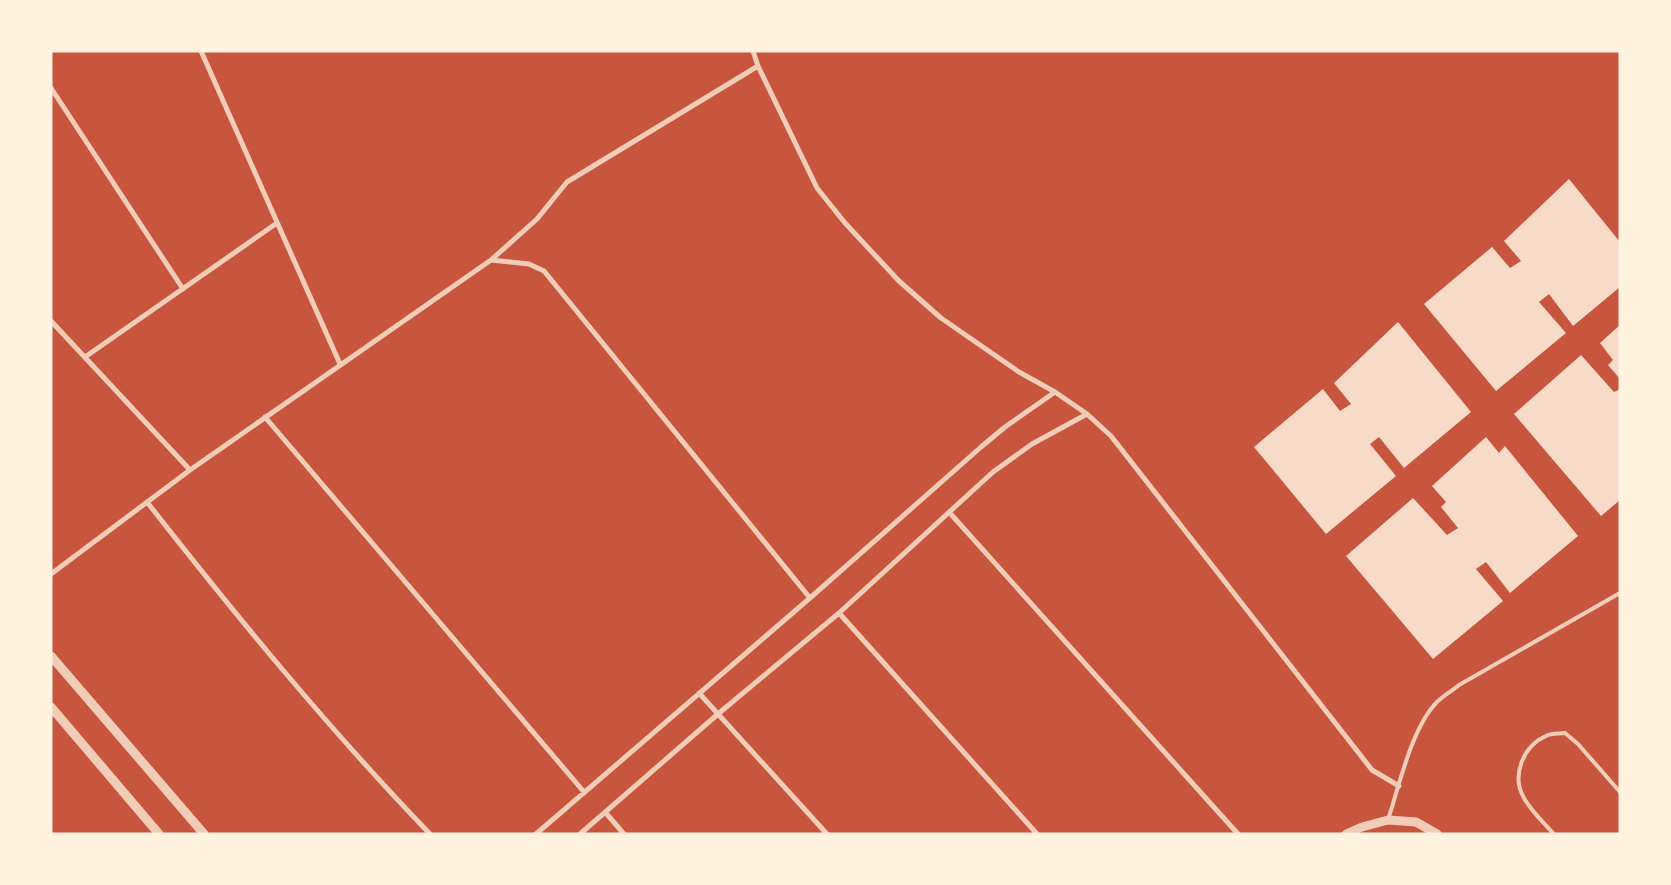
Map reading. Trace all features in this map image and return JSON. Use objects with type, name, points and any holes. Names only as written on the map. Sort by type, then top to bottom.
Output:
[{"type":"street","points":[[202,51],[340,364]]},
{"type":"street","points":[[752,51],[817,188],[845,223],[899,281],[941,318],[1019,372],[1055,392],[1087,414],[1110,436],[1372,770],[1399,786]]},
{"type":"street","points":[[51,574],[190,470],[491,260],[537,219],[567,182],[758,66]]},
{"type":"street","points":[[51,88],[183,289]]},
{"type":"street","points":[[85,357],[277,223]]},
{"type":"street","points":[[491,260],[529,264],[544,270],[810,598]]},
{"type":"street","points":[[51,321],[190,470]]},
{"type":"street","points":[[536,834],[810,598],[981,447],[1005,427],[1055,392]]},
{"type":"street","points":[[580,834],[718,714],[839,613],[993,472],[1032,444],[1087,414]]},
{"type":"street","points":[[265,417],[584,792]]},
{"type":"street","points":[[147,502],[302,695],[430,834]]},
{"type":"street","points":[[949,512],[1238,834]]},
{"type":"street","points":[[839,613],[1037,834]]},
{"type":"street","points":[[51,656],[204,834]]},
{"type":"street","points":[[699,693],[827,834]]},
{"type":"street","points":[[51,707],[159,834]]},
{"type":"street","points":[[605,812],[624,834]]},
{"type":"street","points":[[1346,834],[1362,827],[1388,820],[1416,822],[1437,834]]},
{"type":"lane","points":[[1388,820],[1413,744],[1422,723],[1437,702],[1459,685],[1620,593]]},
{"type":"lane","points":[[1554,834],[1523,798],[1518,778],[1521,763],[1530,748],[1547,735],[1565,734],[1578,744],[1620,792]]},
{"type":"building","points":[[1569,179],[1620,242],[1620,287],[1573,326],[1549,294],[1539,302],[1566,333],[1496,391],[1424,304],[1492,247],[1510,268],[1521,261],[1504,241]]},
{"type":"building","points":[[1398,322],[1471,412],[1404,468],[1379,437],[1370,444],[1396,476],[1326,534],[1254,447],[1323,389],[1340,411],[1351,404],[1334,383]]},
{"type":"building","points":[[1620,325],[1620,379],[1608,365],[1613,360],[1600,343]]},
{"type":"building","points":[[1581,355],[1614,392],[1620,389],[1620,500],[1601,516],[1514,414]]},
{"type":"building","points":[[1486,437],[1499,453],[1505,446],[1578,536],[1510,593],[1486,562],[1476,569],[1503,601],[1433,659],[1346,556],[1413,498],[1447,535],[1458,528],[1441,507],[1446,502],[1432,486]]}]
